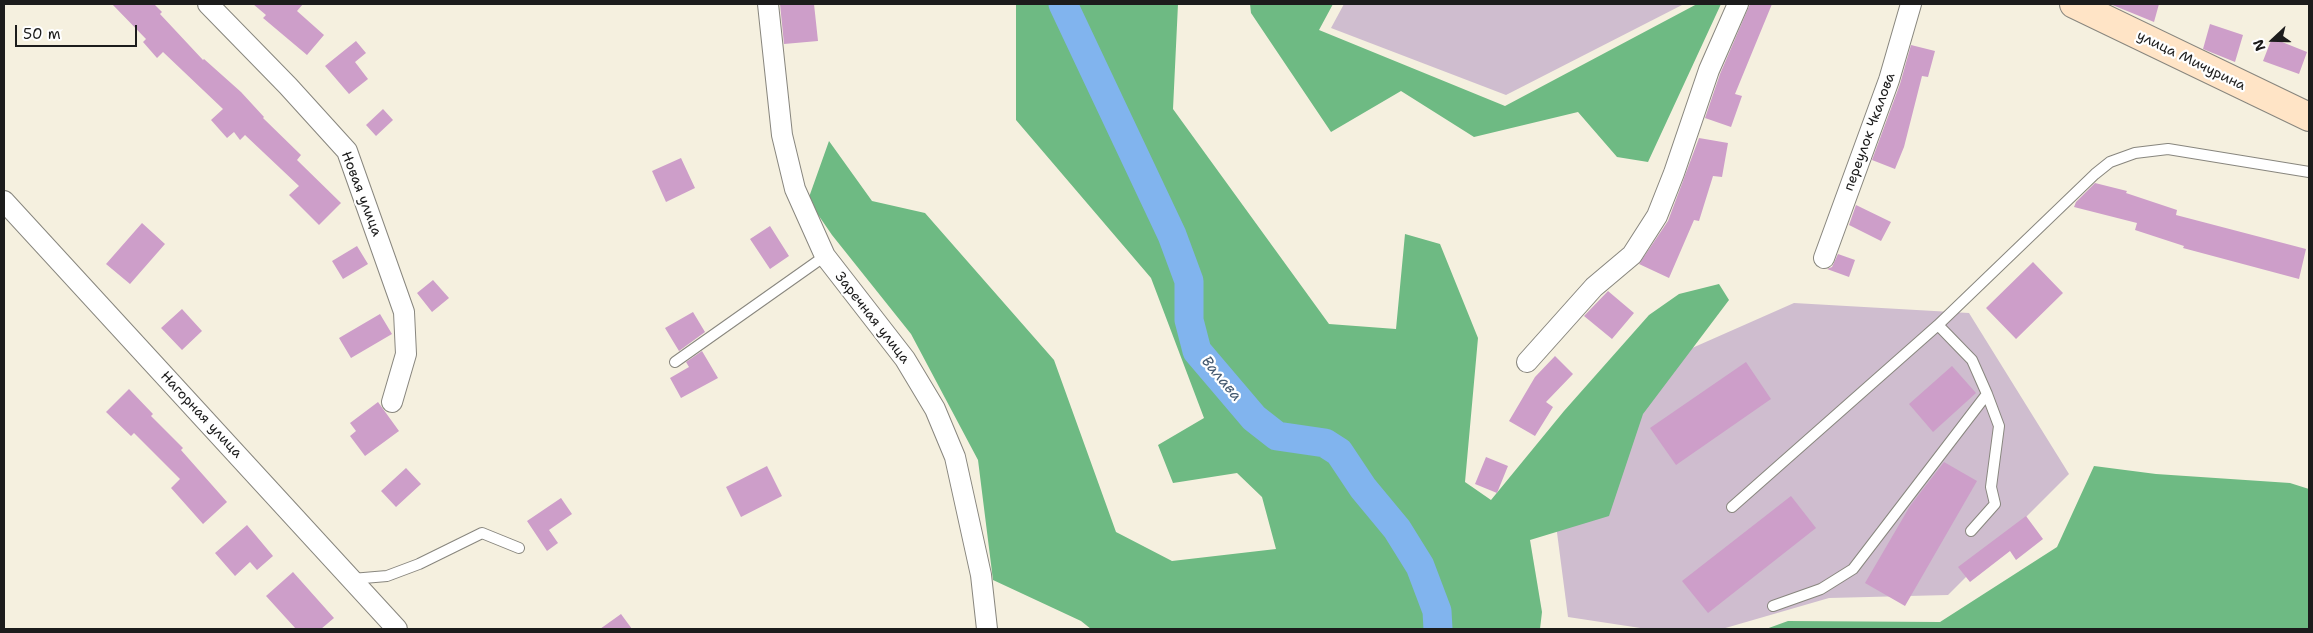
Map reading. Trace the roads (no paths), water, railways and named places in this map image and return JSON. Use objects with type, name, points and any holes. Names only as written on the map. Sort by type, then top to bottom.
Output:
[{"type":"main road","name":"улица Мичурина","points":[[2074,4],[2309,117]]},
{"type":"street","name":"Новая улица","points":[[208,4],[288,86],[347,151],[404,312],[406,354],[392,402]]},
{"type":"street","name":"Заречная улица","points":[[768,4],[782,135],[795,189],[825,256],[905,359],[935,409],[955,457],[980,575],[987,629]]},
{"type":"street","points":[[1527,362],[1594,287],[1632,255],[1657,216],[1709,70],[1738,4]]},
{"type":"street","name":"переулок Чкалова","points":[[1824,258],[1889,80],[1911,4]]},
{"type":"street","name":"Нагорная улица","points":[[4,201],[397,629]]},
{"type":"lane","points":[[1732,507],[1938,325],[2095,174],[2110,162],[2135,153],[2168,149],[2309,172]]},
{"type":"lane","points":[[675,362],[825,256]]},
{"type":"lane","points":[[1938,325],[1972,360],[1999,426],[1990,487],[1996,504],[1971,531]]},
{"type":"lane","points":[[1773,606],[1821,589],[1853,569],[1987,394]]},
{"type":"lane","points":[[352,579],[387,576],[419,564],[482,533],[519,548]]},
{"type":"waterway","name":"Валава","points":[[1063,4],[1172,235],[1189,281],[1189,320],[1197,351],[1254,418],[1277,436],[1325,443],[1339,452],[1363,488],[1397,529],[1420,566],[1437,611],[1438,629]]}]
